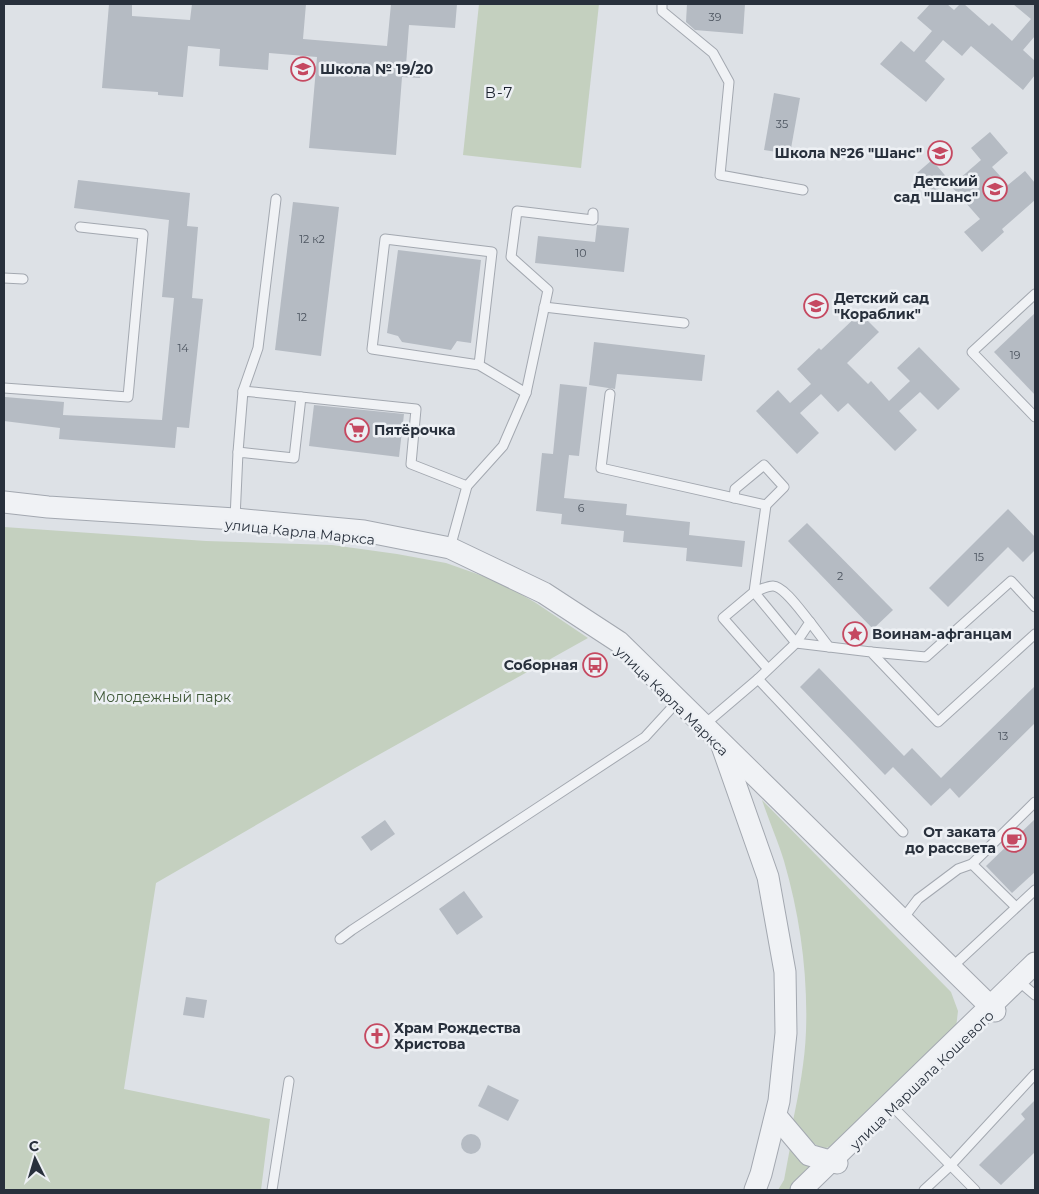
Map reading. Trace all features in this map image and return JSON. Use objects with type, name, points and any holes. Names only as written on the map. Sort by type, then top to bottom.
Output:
[{"type":"street","points":[[4,502],[48,507],[235,519],[364,531],[450,548],[544,593],[619,642],[676,703]]},
{"type":"street","name":"улица Карла Маркса","points":[[4,511],[244,526],[366,538],[446,552],[543,598],[617,647],[702,727],[991,1010]]},
{"type":"street","points":[[722,747],[768,877],[785,972],[786,1033],[779,1101],[761,1174],[755,1190]]},
{"type":"street","points":[[801,1190],[834,1162],[991,1010],[1035,962]]},
{"type":"street","name":"улица Маршала Кошевого","points":[[810,1190],[834,1162],[894,1108],[991,1010],[1031,983]]},
{"type":"street","points":[[776,1116],[809,1155],[834,1162]]},
{"type":"lane","points":[[662,4],[662,11],[713,53],[729,82],[720,175],[802,190]]},
{"type":"lane","points":[[235,519],[243,391],[258,348],[276,199]]},
{"type":"lane","points":[[450,548],[467,486],[503,446],[526,393],[548,290],[511,257],[517,211],[593,220],[592,212]]},
{"type":"lane","points":[[4,388],[128,397],[143,234],[80,227]]},
{"type":"lane","points":[[479,365],[492,252],[385,239],[372,349],[479,365],[526,393]]},
{"type":"lane","points":[[4,278],[23,279]]},
{"type":"lane","points":[[1035,294],[972,352],[1035,417]]},
{"type":"lane","points":[[544,307],[684,323]]},
{"type":"lane","points":[[243,391],[416,409],[411,464],[467,486]]},
{"type":"lane","points":[[610,394],[601,468],[766,505]]},
{"type":"lane","points":[[238,452],[294,458],[301,397]]},
{"type":"lane","points":[[734,498],[735,489],[764,465],[784,486],[766,505],[754,592],[796,643],[926,657],[1011,581],[1035,607]]},
{"type":"lane","points":[[768,669],[722,618],[754,592],[773,586],[784,591],[829,647]]},
{"type":"lane","points":[[702,727],[758,679],[796,643],[810,622]]},
{"type":"lane","points":[[871,652],[938,722],[1035,634]]},
{"type":"lane","points":[[758,679],[903,832]]},
{"type":"lane","points":[[340,939],[645,737],[676,703]]},
{"type":"lane","points":[[900,921],[918,899],[958,868],[972,864],[1035,802]]},
{"type":"lane","points":[[972,864],[1016,907]]},
{"type":"lane","points":[[949,969],[1035,890]]},
{"type":"lane","points":[[924,1190],[950,1166],[1035,1074]]},
{"type":"lane","points":[[272,1190],[289,1081]]},
{"type":"lane","points":[[894,1108],[975,1190]]},
{"type":"green space","points":[[479,4],[599,4],[581,168],[463,155]]},
{"type":"green space","name":"Молодежный парк","points":[[4,527],[206,541],[332,545],[446,563],[500,582],[536,603],[588,638],[355,768],[156,883],[124,1089],[270,1119],[261,1190],[4,1190]]},
{"type":"green space","points":[[762,800],[951,992],[958,1011],[956,1028],[841,1143],[823,1149],[806,1139],[793,1121],[805,1042],[806,988],[802,945],[790,882],[782,853]]},
{"type":"green space","points":[[790,1148],[814,1166],[789,1190],[778,1190],[784,1180]]},
{"type":"building","points":[[109,4],[132,4],[132,16],[190,20],[192,4],[306,4],[303,39],[387,46],[391,4],[457,4],[455,28],[409,25],[406,65],[421,66],[420,78],[402,77],[396,155],[309,148],[317,57],[269,53],[268,70],[219,66],[220,49],[188,46],[183,97],[158,95],[158,92],[102,88]]},
{"type":"building","points":[[687,4],[745,4],[743,34],[695,30],[686,22]]},
{"type":"building","points":[[930,4],[947,4],[954,10],[960,4],[964,4],[989,26],[992,23],[1012,41],[1031,19],[1013,4],[1035,4],[1035,36],[1023,50],[1035,61],[1035,75],[1023,90],[971,46],[962,56],[943,40],[925,61],[945,79],[926,102],[880,64],[901,41],[914,52],[932,31],[917,18]]},
{"type":"building","points":[[774,93],[800,98],[790,154],[764,150]]},
{"type":"building","name":"Детский сад \"Шанс\"","points":[[990,132],[1008,153],[992,167],[1008,185],[1025,171],[1035,183],[1035,200],[1002,229],[1004,232],[982,252],[964,232],[980,219],[951,186],[981,160],[971,148]]},
{"type":"building","points":[[932,160],[949,180],[934,193],[917,173]]},
{"type":"building","points":[[78,180],[190,193],[187,226],[198,227],[192,298],[203,299],[189,428],[177,427],[175,448],[59,439],[60,428],[4,421],[5,397],[64,402],[63,415],[162,420],[174,298],[162,297],[169,220],[74,208]]},
{"type":"building","points":[[293,202],[339,207],[321,356],[275,350]]},
{"type":"building","points":[[597,225],[629,228],[624,272],[535,263],[538,236],[595,242]]},
{"type":"building","points":[[398,250],[481,260],[471,343],[457,341],[451,350],[402,342],[398,336],[387,333]]},
{"type":"building","points":[[860,313],[879,332],[847,363],[868,384],[871,381],[889,401],[910,381],[897,368],[919,347],[960,389],[938,410],[920,392],[899,411],[917,430],[895,451],[848,403],[838,412],[821,394],[800,413],[819,433],[797,454],[756,411],[778,390],[790,403],[811,384],[797,369],[819,348],[821,350]]},
{"type":"building","points":[[1035,313],[1035,395],[994,352]]},
{"type":"building","points":[[594,342],[705,355],[702,381],[617,374],[615,389],[589,385]]},
{"type":"building","points":[[560,384],[587,387],[579,456],[569,455],[564,498],[627,504],[626,515],[690,522],[689,535],[745,541],[742,567],[686,561],[687,548],[623,542],[624,531],[561,524],[562,514],[536,511],[542,453],[553,454]]},
{"type":"building","name":"Пятёрочка","points":[[314,405],[404,414],[399,457],[309,446]]},
{"type":"building","points":[[1008,509],[1035,537],[1035,550],[1023,562],[1008,547],[948,607],[929,588]]},
{"type":"building","points":[[807,523],[893,610],[873,629],[788,541]]},
{"type":"building","points":[[819,668],[904,756],[912,748],[941,778],[1035,686],[1035,723],[959,798],[950,788],[931,806],[893,767],[885,775],[800,687]]},
{"type":"building","points":[[1035,819],[1035,872],[1012,893],[986,866]]},
{"type":"building","points":[[385,820],[395,834],[371,851],[361,837]]},
{"type":"building","points":[[464,891],[483,917],[457,935],[439,909]]},
{"type":"building","points":[[186,997],[207,1000],[204,1018],[183,1015]]},
{"type":"building","points":[[488,1085],[519,1100],[508,1121],[478,1106]]},
{"type":"building","points":[[1035,1100],[1035,1152],[1001,1185],[979,1165],[1025,1119],[1021,1114]]},
{"type":"building","points":[[471,1134],[478,1137],[481,1144],[478,1151],[471,1154],[464,1151],[461,1144],[464,1137]]},
{"type":"place","name":"Школа № 19/20","points":[[303,69]]},
{"type":"place","name":"Школа №26 \"Шанс\"","points":[[940,153]]},
{"type":"place","name":"Детский сад \"Шанс\"","points":[[995,189]]},
{"type":"place","name":"Детский сад \"Кораблик\"","points":[[816,306]]},
{"type":"place","name":"Пятёрочка","points":[[357,430]]},
{"type":"place","name":"Воинам-афганцам","points":[[855,634]]},
{"type":"place","name":"Соборная","points":[[595,665]]},
{"type":"place","name":"От заката до рассвета","points":[[1014,840]]},
{"type":"place","name":"Храм Рождества Христова","points":[[377,1036]]},
{"type":"district","name":"В-7","points":[[499,92]]}]
